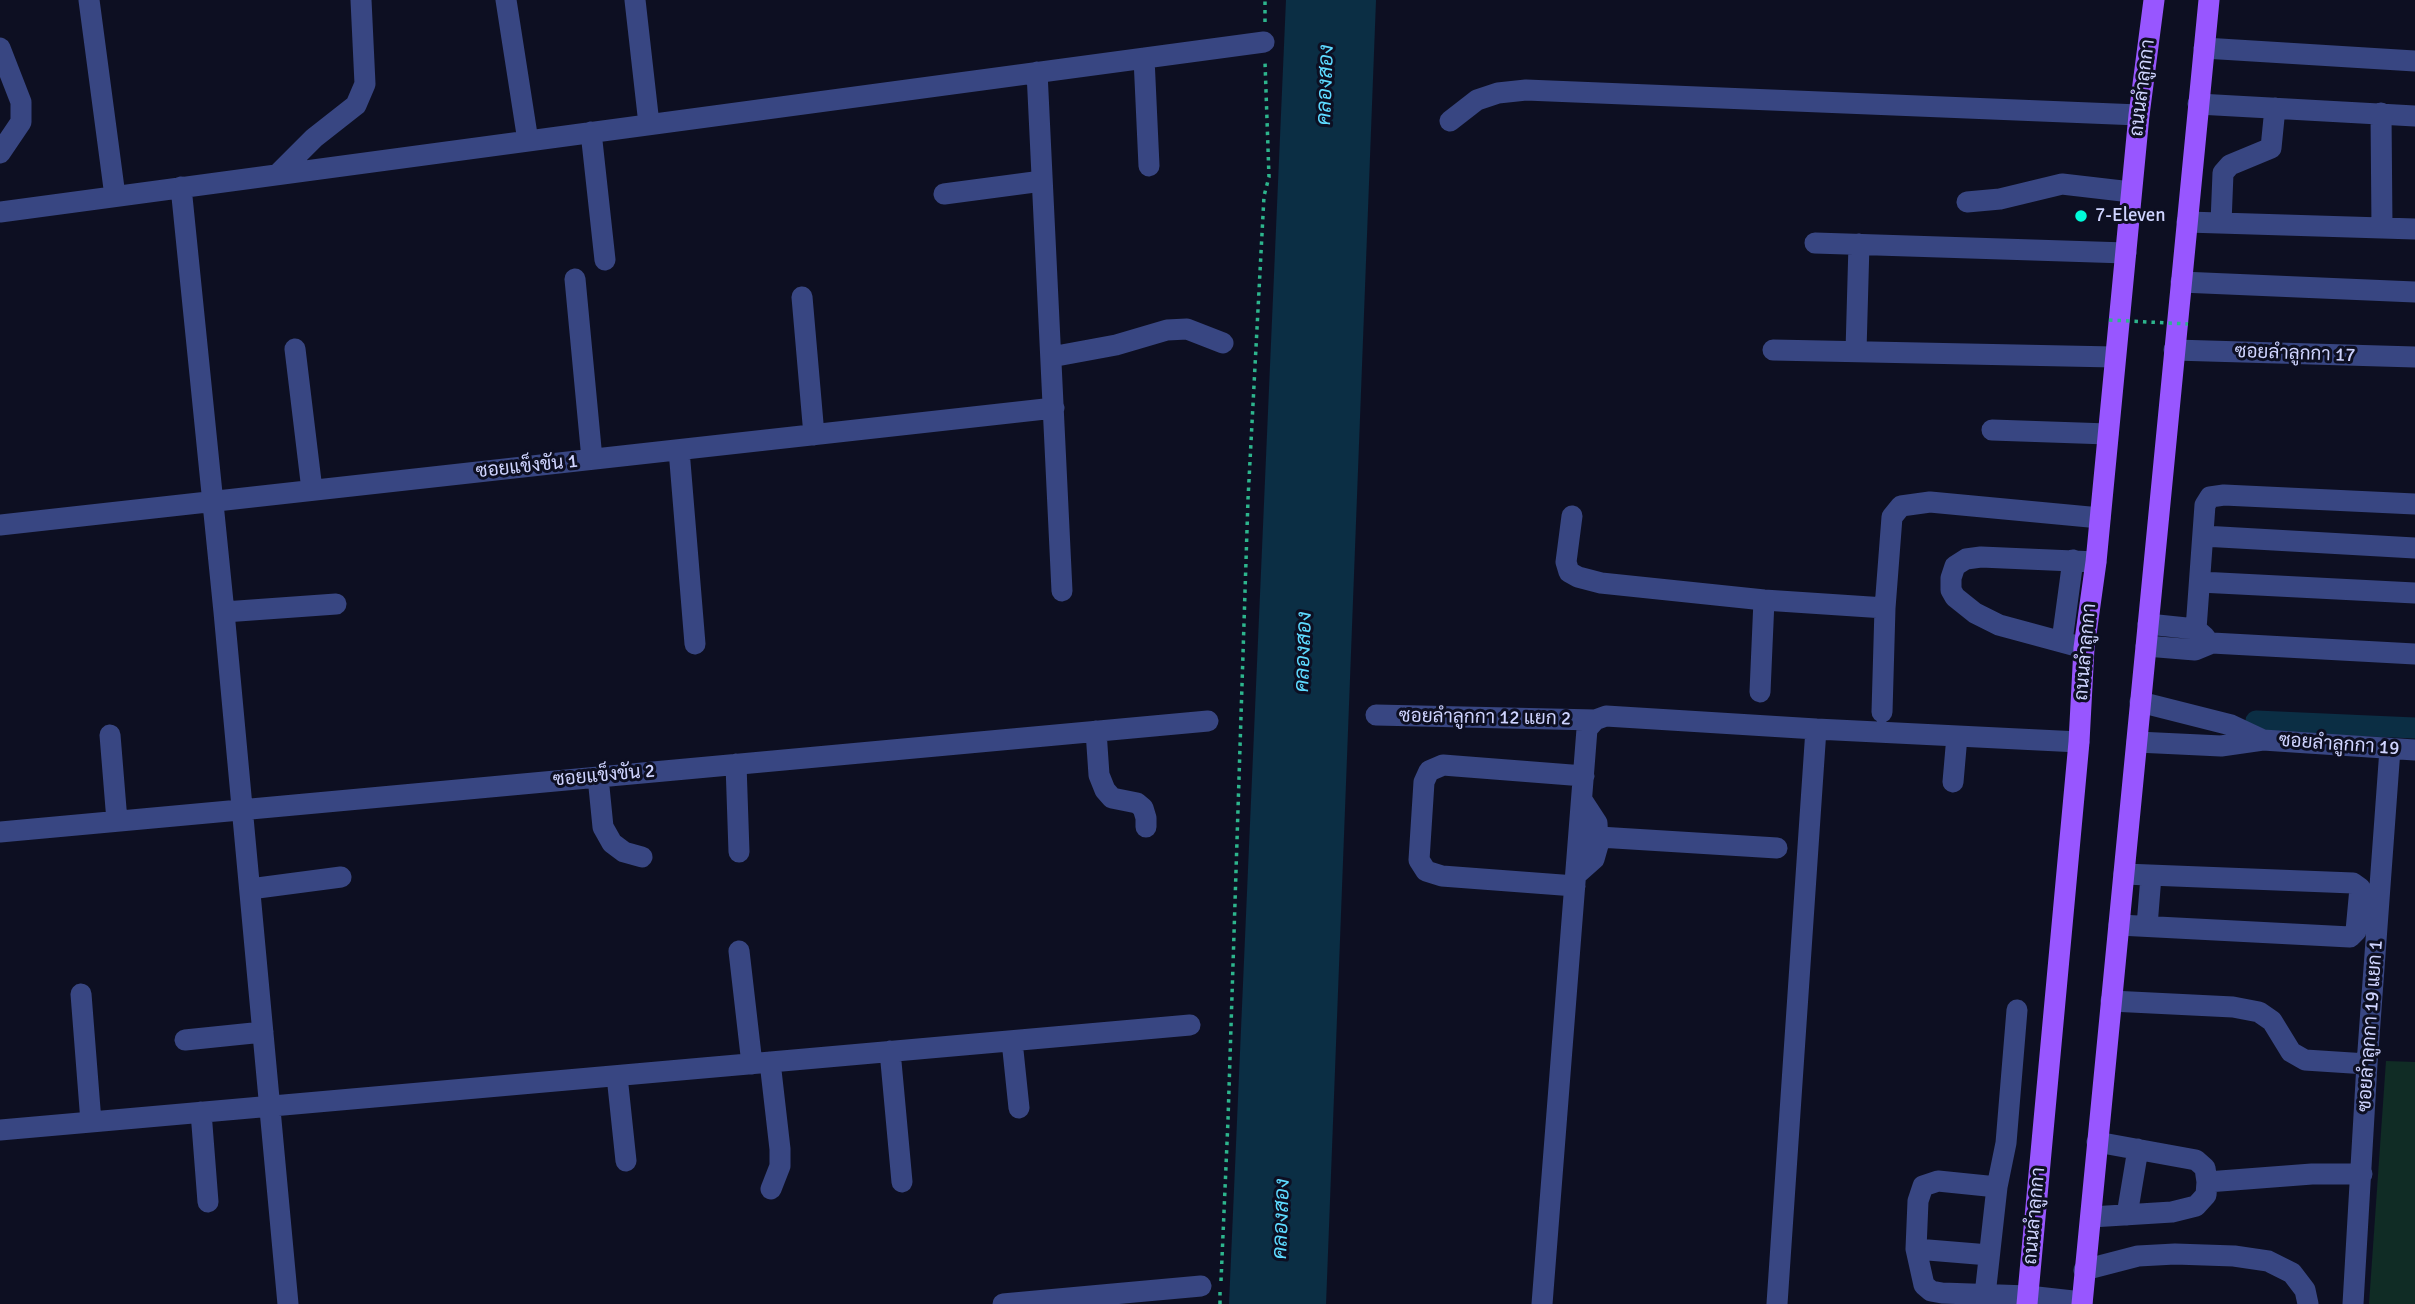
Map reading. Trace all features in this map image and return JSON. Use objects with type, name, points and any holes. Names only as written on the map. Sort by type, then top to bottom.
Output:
[{"type":"main road","name":"ถนนลำลูกกา","points":[[2027,1300],[2079,742],[2084,648],[2096,562],[2131,192],[2154,0]]},
{"type":"main road","points":[[2082,1303],[2209,0]]},
{"type":"street","points":[[89,0],[115,196]]},
{"type":"street","points":[[278,174],[314,138],[356,105],[365,84],[361,0]]},
{"type":"street","points":[[506,0],[528,141]]},
{"type":"street","points":[[635,0],[649,124]]},
{"type":"street","points":[[0,212],[1264,42]]},
{"type":"street","points":[[0,48],[21,103],[21,122],[0,153]]},
{"type":"street","points":[[2204,48],[2415,61]]},
{"type":"street","points":[[1144,58],[1149,166]]},
{"type":"street","points":[[1037,72],[1062,591]]},
{"type":"street","points":[[1450,121],[1477,100],[1498,93],[1526,90],[2139,115]]},
{"type":"street","points":[[2199,104],[2415,116]]},
{"type":"street","points":[[2221,223],[2223,173],[2230,165],[2271,148],[2275,108]]},
{"type":"street","points":[[2381,113],[2382,228]]},
{"type":"street","points":[[591,132],[605,260]]},
{"type":"street","points":[[944,194],[1042,181]]},
{"type":"street","points":[[1967,202],[2000,199],[2062,184],[2131,192]]},
{"type":"street","points":[[181,187],[243,810],[288,1304]]},
{"type":"street","points":[[2187,222],[2415,229]]},
{"type":"street","points":[[1815,243],[2126,253]]},
{"type":"street","points":[[1856,351],[1859,244]]},
{"type":"street","points":[[575,279],[592,459]]},
{"type":"street","points":[[2181,282],[2415,292]]},
{"type":"street","points":[[802,297],[814,435]]},
{"type":"street","points":[[1051,357],[1116,345],[1167,330],[1187,329],[1223,343]]},
{"type":"street","points":[[295,349],[312,490]]},
{"type":"street","points":[[1773,350],[2114,357]]},
{"type":"street","name":"ซอยลำลูกกา 17","points":[[2174,350],[2415,357]]},
{"type":"street","name":"ซอยแข็งขัน 1","points":[[0,524],[1054,408]]},
{"type":"street","points":[[1992,430],[2108,434]]},
{"type":"street","points":[[679,450],[695,644]]},
{"type":"street","points":[[2196,629],[2207,500],[2214,495],[2415,504]]},
{"type":"street","points":[[1882,712],[1885,608],[1892,517],[1900,506],[1930,502],[2100,518]]},
{"type":"street","points":[[1572,516],[1566,562],[1569,572],[1578,577],[1601,583],[1765,600],[1885,608]]},
{"type":"street","points":[[2203,536],[2415,548]]},
{"type":"street","points":[[2084,648],[1999,625],[1975,613],[1955,597],[1951,590],[1951,578],[1955,566],[1966,559],[1981,557],[2096,562]]},
{"type":"street","points":[[2062,641],[2073,560]]},
{"type":"street","points":[[2200,582],[2415,593]]},
{"type":"street","points":[[1760,692],[1765,600]]},
{"type":"street","points":[[224,612],[336,604]]},
{"type":"street","points":[[2148,624],[2196,629],[2212,643]]},
{"type":"street","points":[[2146,646],[2195,650],[2212,643],[2415,654]]},
{"type":"street","points":[[2140,702],[2231,725],[2263,740]]},
{"type":"street","name":"ซอยลําลูกกา 12 แยก 2","points":[[1376,715],[1595,720],[1606,716],[2079,742]]},
{"type":"street","points":[[1542,1304],[1587,729],[1595,720]]},
{"type":"street","name":"ซอยแข็งขัน 2","points":[[0,832],[1208,721]]},
{"type":"street","points":[[1777,1304],[1816,729]]},
{"type":"street","points":[[1096,731],[1099,775],[1105,790],[1112,798],[1137,803],[1143,808],[1146,828]]},
{"type":"street","points":[[110,735],[117,821]]},
{"type":"street","points":[[1954,782],[1956,736]]},
{"type":"street","points":[[2137,742],[2221,746],[2263,740]]},
{"type":"street","name":"ซอยลำลูกกา 19","points":[[2263,740],[2415,750]]},
{"type":"street","name":"ซอยลำลูกกา 19 แยก 1","points":[[2353,1304],[2390,749]]},
{"type":"street","points":[[736,764],[739,852]]},
{"type":"street","points":[[1575,881],[1442,876],[1426,871],[1419,860],[1424,782],[1429,771],[1443,765],[1584,776]]},
{"type":"street","points":[[598,777],[603,827],[618,848],[642,857]]},
{"type":"street","points":[[1575,881],[1595,857],[1599,837],[1597,823],[1582,800]]},
{"type":"street","points":[[1599,837],[1777,848]]},
{"type":"street","points":[[2119,925],[2350,937],[2356,931],[2360,888],[2353,883],[2124,874]]},
{"type":"street","points":[[2147,926],[2151,876]]},
{"type":"street","points":[[250,889],[341,877]]},
{"type":"street","points":[[739,951],[780,1149],[780,1166],[771,1189]]},
{"type":"street","points":[[81,994],[91,1122]]},
{"type":"street","points":[[2111,1002],[2233,1007],[2259,1012],[2272,1021],[2291,1052],[2305,1060],[2367,1064]]},
{"type":"street","points":[[1985,1295],[1997,1187],[2006,1143],[2017,1010]]},
{"type":"street","points":[[0,1130],[1190,1025]]},
{"type":"street","points":[[185,1040],[264,1032]]},
{"type":"street","points":[[1012,1041],[1019,1108]]},
{"type":"street","points":[[890,1051],[902,1182]]},
{"type":"street","points":[[617,1076],[626,1161]]},
{"type":"street","points":[[201,1112],[208,1202]]},
{"type":"street","points":[[2091,1217],[2172,1212],[2196,1206],[2206,1195],[2205,1168],[2196,1160],[2097,1142]]},
{"type":"street","points":[[2127,1215],[2138,1149]]},
{"type":"street","points":[[2207,1182],[2312,1174],[2362,1174]]},
{"type":"street","points":[[1997,1187],[1937,1181],[1923,1186],[1918,1201],[1916,1249],[1924,1285],[1931,1291],[2082,1303]]},
{"type":"street","points":[[1916,1249],[1989,1255]]},
{"type":"street","points":[[2084,1270],[2138,1256],[2175,1254],[2234,1256],[2268,1261],[2292,1273],[2305,1290],[2308,1304]]},
{"type":"street","points":[[1003,1304],[1166,1297],[1201,1286]]},
{"type":"path","points":[[1220,1304],[1248,499],[1264,196],[1269,177],[1265,0]]},
{"type":"path","points":[[2109,320],[2188,324]]},
{"type":"green space","points":[[2386,1061],[2415,1062],[2415,1304],[2369,1304]]},
{"type":"water","name":"คลองสอง","points":[[1286,0],[1376,0],[1326,1304],[1229,1304]]},
{"type":"waterway","points":[[2256,721],[2415,728]]},
{"type":"place","name":"7-Eleven","points":[[2081,216]]}]
